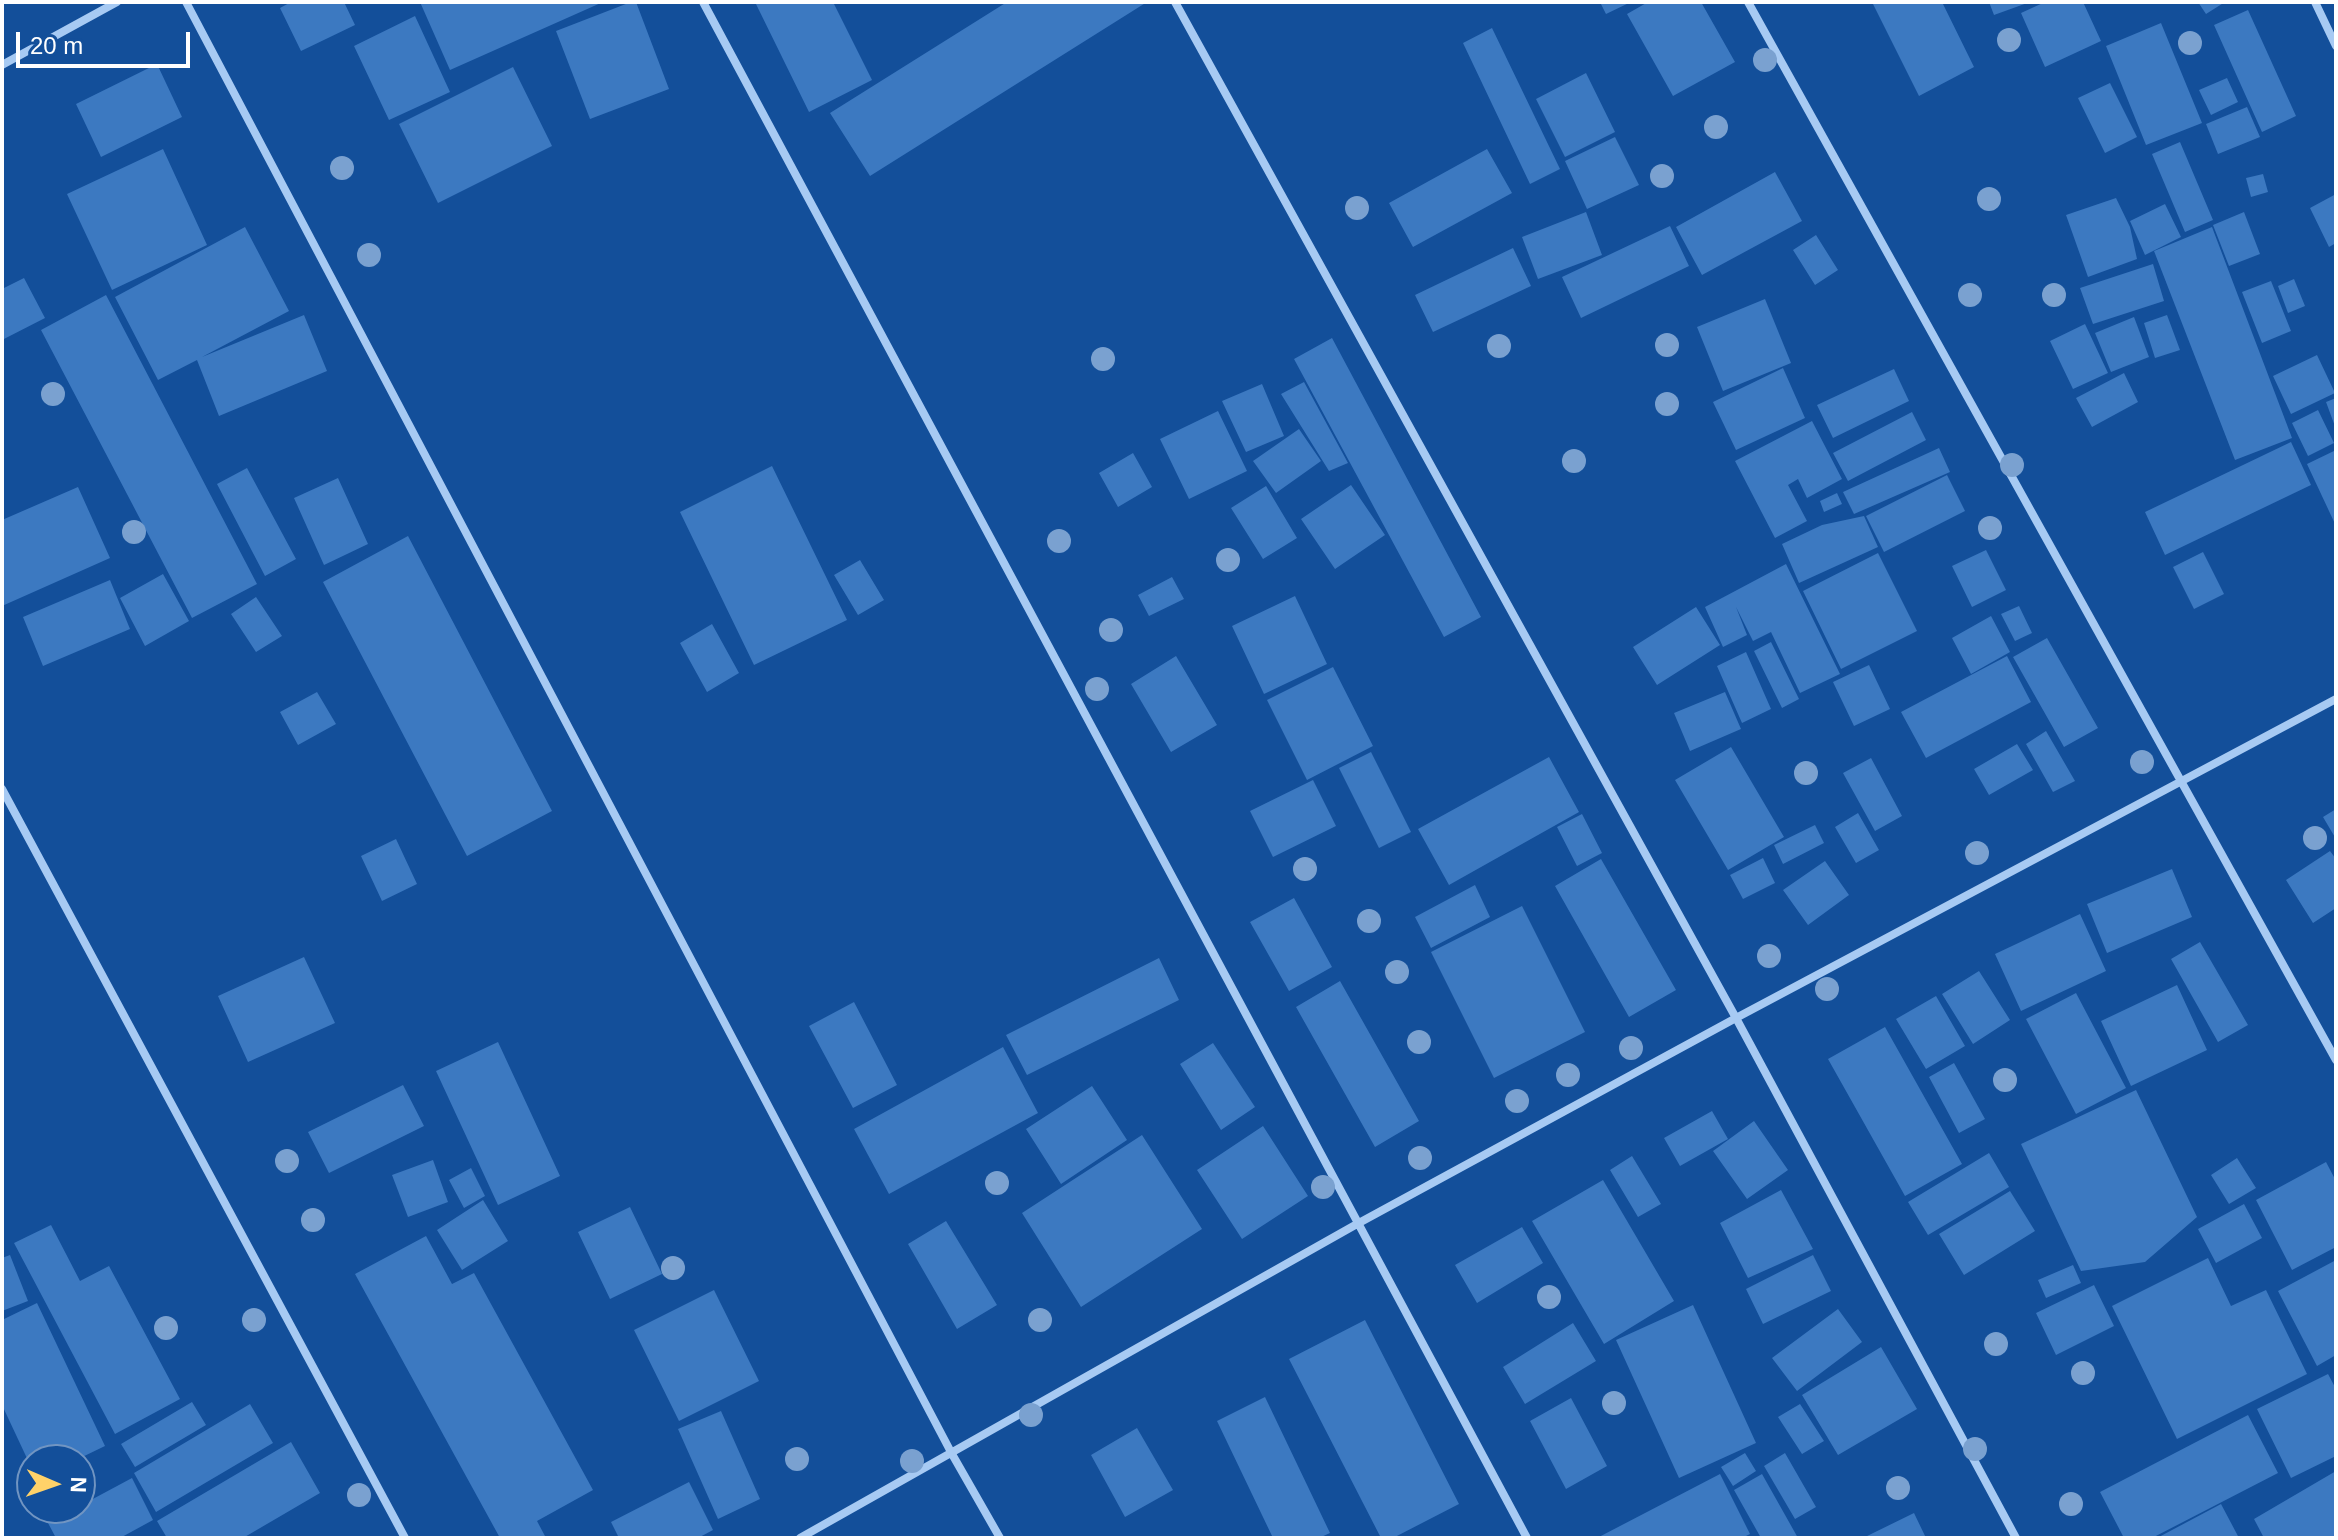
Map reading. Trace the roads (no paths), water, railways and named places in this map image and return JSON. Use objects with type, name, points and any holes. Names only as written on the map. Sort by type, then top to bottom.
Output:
[{"type":"street","points":[[2,65],[117,2]]},
{"type":"street","points":[[186,2],[952,1454],[1000,1538]]},
{"type":"street","points":[[703,2],[1527,1538]]},
{"type":"street","points":[[1175,2],[1736,1018],[2016,1538]]},
{"type":"street","points":[[1748,2],[2336,1060]]},
{"type":"street","points":[[2315,2],[2336,46]]},
{"type":"street","points":[[800,1538],[1357,1224],[1736,1018],[2336,699]]},
{"type":"street","points":[[2,789],[405,1538]]}]
